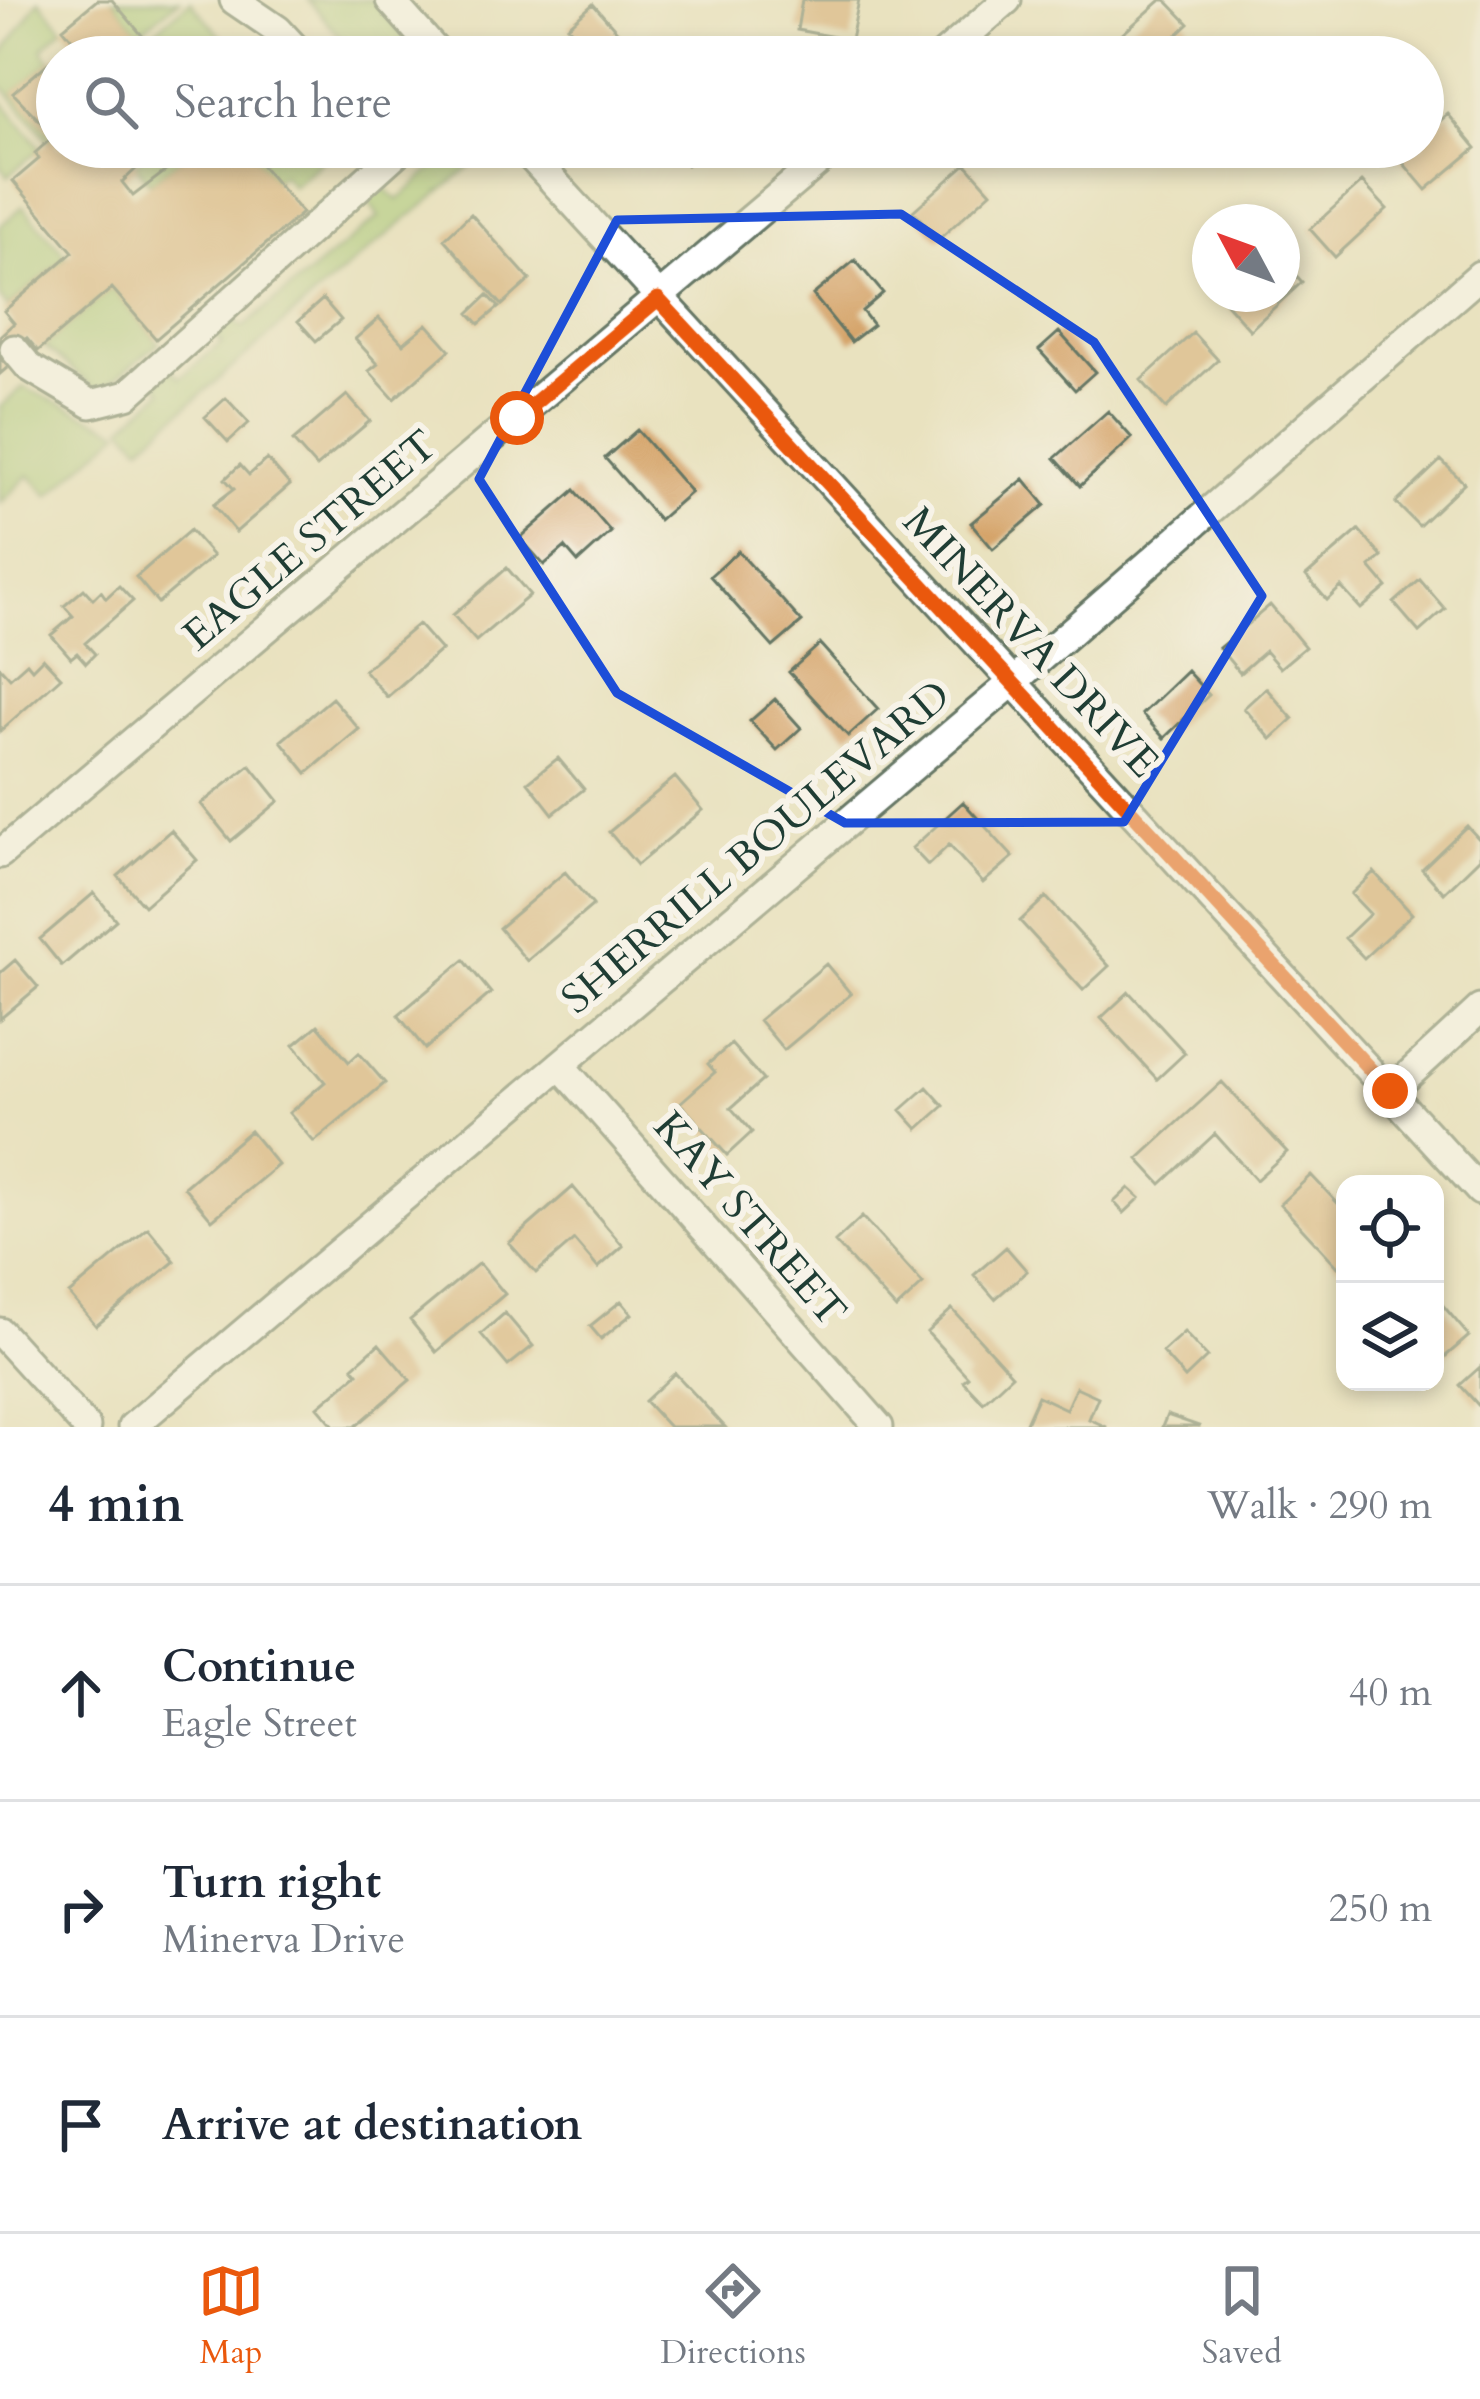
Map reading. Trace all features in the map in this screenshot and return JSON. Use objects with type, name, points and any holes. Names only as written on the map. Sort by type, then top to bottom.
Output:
[{"type":"street","points":[[234,0],[284,36]]},
{"type":"street","points":[[268,0],[278,30]]},
{"type":"street","points":[[390,0],[422,36]]},
{"type":"street","points":[[965,36],[1007,0]]},
{"type":"street","points":[[14,349],[29,367],[91,404],[127,395],[367,168]]},
{"type":"street","name":"MINERVA DRIVE","points":[[541,168],[1480,1192]]},
{"type":"street","name":"EAGLE STREET","points":[[0,854],[811,168]]},
{"type":"street","name":"SHERRILL BOULEVARD","points":[[132,1427],[1013,682],[1480,274]]},
{"type":"street","points":[[1390,1091],[1480,1009]]},
{"type":"street","name":"KAY STREET","points":[[560,1065],[878,1427]]},
{"type":"street","points":[[0,1331],[86,1427]]},
{"type":"highlighted area","points":[[901,214],[1094,342],[1262,596],[1124,822],[845,823],[617,693],[479,479],[617,220]]},
{"type":"green space","points":[[39,0],[63,28],[55,36],[36,36],[36,74],[14,93],[36,117],[36,126],[0,83],[0,58]]},
{"type":"green space","points":[[112,0],[179,0],[139,32]]},
{"type":"green space","points":[[308,0],[373,0],[404,36],[340,36]]},
{"type":"green space","points":[[190,1],[221,36],[149,36]]},
{"type":"green space","points":[[0,99],[36,142],[36,152],[8,176],[0,166]]},
{"type":"green space","points":[[138,168],[170,168],[150,183]]},
{"type":"green space","points":[[264,168],[313,168],[292,186],[282,174],[274,180]]},
{"type":"green space","points":[[433,168],[469,168],[141,446],[123,426],[163,391],[157,383],[171,369],[180,378],[222,343],[213,332],[230,318],[242,328],[379,217],[366,198],[381,185],[398,200]]},
{"type":"green space","points":[[23,206],[67,257],[8,307],[0,298],[0,226]]},
{"type":"green space","points":[[112,288],[159,343],[99,392],[44,346]]},
{"type":"green space","points":[[23,387],[121,431],[49,496],[29,475],[0,504],[0,407]]},
{"type":"building","points":[[97,0],[112,0],[143,36],[70,36],[63,28]]},
{"type":"building","points":[[802,0],[859,0],[852,36],[797,30]]},
{"type":"building","points":[[1161,0],[1189,24],[1176,36],[1120,36]]},
{"type":"building","points":[[593,4],[621,36],[577,36],[568,26]]},
{"type":"building","points":[[36,73],[36,117],[13,93]]},
{"type":"building","points":[[1448,114],[1476,148],[1426,190],[1407,168],[1444,168],[1444,117]]},
{"type":"building","points":[[36,162],[36,168],[137,168],[122,182],[133,196],[170,168],[264,168],[302,213],[156,339],[112,288],[38,351],[27,338],[2,360],[8,367],[0,374],[0,336],[14,323],[4,311],[73,252],[13,181]]},
{"type":"building","points":[[961,168],[970,168],[991,192],[939,239],[913,211]]},
{"type":"building","points":[[1362,182],[1387,209],[1335,257],[1310,229]]},
{"type":"building","points":[[471,214],[530,280],[502,305],[444,239]]},
{"type":"building","points":[[855,260],[883,293],[862,311],[873,325],[851,342],[813,295]]},
{"type":"building","points":[[488,295],[499,307],[479,324],[469,313]]},
{"type":"building","points":[[323,299],[341,320],[316,341],[298,321]]},
{"type":"building","points":[[1234,312],[1270,312],[1250,330]]},
{"type":"building","points":[[379,318],[403,344],[427,324],[450,350],[394,399],[369,371],[378,364],[355,339]]},
{"type":"building","points":[[1059,332],[1095,372],[1075,390],[1039,350]]},
{"type":"building","points":[[1193,333],[1218,360],[1166,408],[1141,380]]},
{"type":"building","points":[[347,395],[370,421],[316,467],[293,441]]},
{"type":"building","points":[[226,398],[249,423],[228,442],[205,417]]},
{"type":"building","points":[[1108,411],[1132,438],[1080,486],[1055,458]]},
{"type":"building","points":[[637,430],[691,492],[659,520],[605,458]]},
{"type":"building","points":[[267,459],[290,485],[236,532],[213,505],[234,489],[225,479],[240,465],[249,475]]},
{"type":"building","points":[[1441,460],[1464,483],[1419,526],[1396,503]]},
{"type":"building","points":[[1024,479],[1045,505],[993,549],[971,523]]},
{"type":"building","points":[[575,490],[611,532],[578,562],[565,547],[544,565],[520,538]]},
{"type":"building","points":[[190,530],[213,556],[158,603],[136,577]]},
{"type":"building","points":[[1359,530],[1382,557],[1370,567],[1387,587],[1361,609],[1341,587],[1327,600],[1306,576]]},
{"type":"building","points":[[738,551],[802,622],[773,647],[710,576]]},
{"type":"building","points":[[507,568],[530,595],[476,641],[453,615]]},
{"type":"building","points":[[1420,580],[1445,609],[1419,632],[1394,603]]},
{"type":"building","points":[[119,586],[133,601],[85,643],[95,654],[86,663],[77,653],[71,658],[51,635],[73,616],[64,606],[84,589],[93,599],[101,591],[106,598]]},
{"type":"building","points":[[1270,605],[1305,647],[1280,668],[1265,651],[1240,673],[1219,648]]},
{"type":"building","points":[[418,624],[441,650],[387,697],[364,670]]},
{"type":"building","points":[[820,644],[878,709],[848,736],[789,672]]},
{"type":"building","points":[[43,658],[61,677],[0,731],[0,667],[10,678],[27,663],[32,669]]},
{"type":"building","points":[[1187,671],[1209,695],[1164,738],[1142,714]]},
{"type":"building","points":[[1266,688],[1293,719],[1271,739],[1244,708]]},
{"type":"building","points":[[332,698],[359,729],[307,773],[281,741]]},
{"type":"building","points":[[775,699],[801,728],[777,750],[750,721]]},
{"type":"building","points":[[558,758],[584,789],[553,814],[528,782]]},
{"type":"building","points":[[250,765],[279,801],[231,841],[201,804]]},
{"type":"building","points":[[675,777],[703,810],[637,865],[609,832]]},
{"type":"building","points":[[963,802],[1013,857],[983,883],[949,845],[928,865],[912,848]]},
{"type":"building","points":[[1467,826],[1480,840],[1480,858],[1444,893],[1422,869]]},
{"type":"building","points":[[171,830],[197,860],[144,906],[118,876]]},
{"type":"building","points":[[565,872],[593,905],[527,961],[499,928]]},
{"type":"building","points":[[1374,872],[1412,914],[1364,958],[1345,938],[1370,914],[1351,894]]},
{"type":"building","points":[[94,893],[116,920],[62,966],[40,939]]},
{"type":"building","points":[[1046,897],[1109,966],[1083,990],[1020,921]]},
{"type":"building","points":[[15,960],[38,987],[0,1019],[0,973]]},
{"type":"building","points":[[464,960],[491,993],[425,1049],[398,1015]]},
{"type":"building","points":[[826,964],[851,994],[784,1050],[759,1020]]},
{"type":"building","points":[[1129,992],[1185,1053],[1157,1079],[1101,1018]]},
{"type":"building","points":[[318,1025],[349,1062],[359,1053],[385,1083],[314,1142],[289,1113],[325,1082],[294,1045]]},
{"type":"building","points":[[731,1044],[763,1080],[731,1108],[752,1132],[727,1155],[680,1103],[715,1072],[708,1064]]},
{"type":"building","points":[[1222,1082],[1287,1152],[1256,1180],[1215,1134],[1161,1184],[1138,1159]]},
{"type":"building","points":[[927,1087],[944,1106],[918,1129],[901,1110]]},
{"type":"building","points":[[250,1131],[278,1165],[212,1220],[184,1187]]},
{"type":"building","points":[[1311,1175],[1336,1201],[1336,1265],[1280,1204]]},
{"type":"building","points":[[573,1187],[623,1246],[598,1268],[574,1240],[536,1273],[509,1243]]},
{"type":"building","points":[[1129,1188],[1140,1198],[1124,1213],[1114,1202]]},
{"type":"building","points":[[862,1217],[923,1284],[896,1309],[835,1242]]},
{"type":"building","points":[[148,1228],[175,1261],[96,1326],[69,1294]]},
{"type":"building","points":[[1006,1247],[1027,1271],[995,1299],[974,1275]]},
{"type":"building","points":[[479,1263],[505,1294],[436,1352],[410,1320]]},
{"type":"building","points":[[621,1301],[632,1314],[601,1339],[590,1326]]},
{"type":"building","points":[[1444,1307],[1469,1336],[1444,1358]]},
{"type":"building","points":[[952,1309],[1012,1375],[983,1402],[963,1381],[968,1377],[927,1332]]},
{"type":"building","points":[[505,1313],[533,1346],[508,1366],[481,1334]]},
{"type":"building","points":[[1184,1332],[1207,1357],[1185,1378],[1162,1352]]},
{"type":"building","points":[[379,1344],[410,1380],[355,1427],[335,1427],[318,1407],[358,1373],[353,1367]]},
{"type":"building","points":[[1480,1367],[1480,1407],[1460,1385]]},
{"type":"building","points":[[675,1373],[725,1427],[669,1427],[645,1401]]},
{"type":"building","points":[[1076,1387],[1098,1397],[1089,1419],[1107,1427],[1024,1427],[1038,1396],[1066,1409]]},
{"type":"building","points":[[1167,1415],[1199,1426],[1199,1427],[1162,1427]]},
{"type":"route","points":[[517,418],[658,299],[1390,1091]]}]
